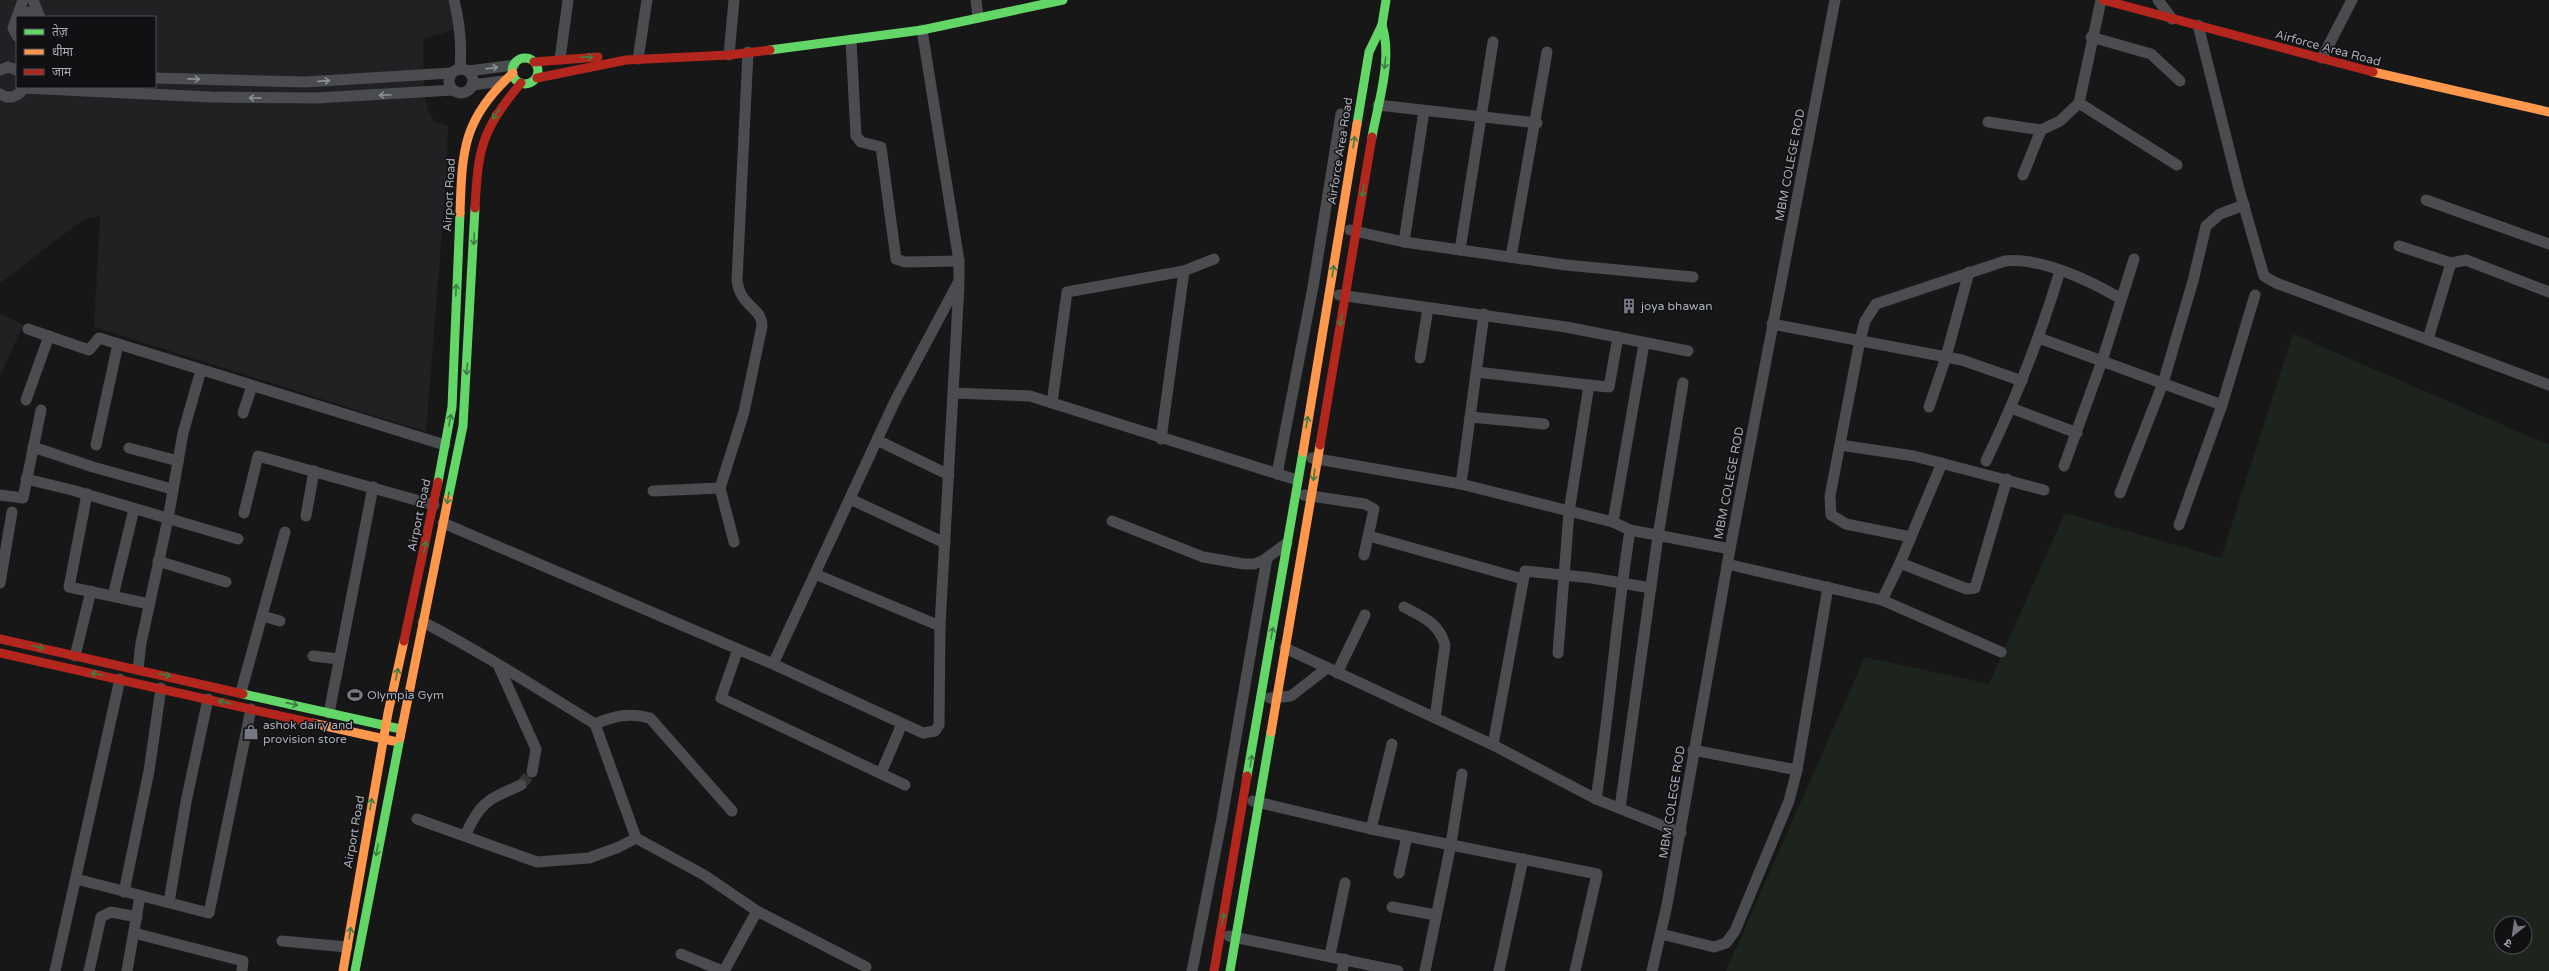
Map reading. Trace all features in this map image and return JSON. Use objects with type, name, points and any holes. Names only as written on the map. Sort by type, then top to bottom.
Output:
[{"type":"street","points":[[17,16],[23,0]]},
{"type":"street","points":[[33,0],[39,16]]},
{"type":"street","points":[[453,90],[449,82],[460,71],[462,48],[460,24],[454,0]]},
{"type":"street","points":[[560,59],[568,0]]},
{"type":"street","points":[[638,59],[647,0]]},
{"type":"street","points":[[730,55],[734,0]]},
{"type":"street","points":[[976,0],[978,17]]},
{"type":"street","points":[[536,78],[626,60],[730,55],[922,30],[1058,0]]},
{"type":"street","name":"Airforce Area Road","points":[[1214,971],[1330,292],[1369,52],[1382,25],[1386,0]]},
{"type":"street","name":"MBM COLEGE ROD","points":[[1652,971],[1681,833],[1693,750],[1727,564],[1835,0]]},
{"type":"street","points":[[1988,122],[2041,130],[2060,121],[2079,103],[2092,38],[2102,0]]},
{"type":"street","name":"Airforce Area Road","points":[[2102,0],[2137,5],[2172,19],[2406,81],[2549,112]]},
{"type":"street","points":[[2158,0],[2172,19]]},
{"type":"street","points":[[2322,58],[2352,0]]},
{"type":"street","points":[[19,16],[28,12],[39,16]]},
{"type":"street","points":[[16,20],[13,28],[16,34]]},
{"type":"street","points":[[1230,971],[1311,496],[1316,458],[1346,296],[1385,62],[1386,37],[1382,25]]},
{"type":"street","points":[[2198,25],[2244,205],[2264,276],[2276,284],[2549,385]]},
{"type":"street","points":[[444,523],[773,664],[902,724],[930,733],[935,731],[939,725],[940,626],[954,393],[959,261],[922,30]]},
{"type":"street","points":[[2092,38],[2151,54],[2180,81]]},
{"type":"street","points":[[851,40],[856,136],[861,142],[881,147],[896,259],[905,262],[959,261]]},
{"type":"street","points":[[1460,250],[1493,42]]},
{"type":"street","points":[[734,542],[720,488],[744,412],[762,326],[758,313],[743,299],[738,290],[736,280],[748,52]]},
{"type":"street","points":[[1511,257],[1537,123],[1548,52]]},
{"type":"street","points":[[156,78],[305,82],[460,71],[513,69],[521,59],[534,62],[593,57],[626,60]]},
{"type":"street","points":[[513,69],[521,83],[530,84],[536,78],[538,70],[534,62]]},
{"type":"street","points":[[0,70],[8,67],[16,70]]},
{"type":"street","name":"Airport Road","points":[[343,971],[383,739],[434,505],[452,406],[462,158],[470,129],[477,114],[513,69]]},
{"type":"street","points":[[42,88],[218,97],[318,98],[453,90],[462,93],[466,92],[472,84],[472,75],[460,71]]},
{"type":"street","points":[[472,84],[503,81]]},
{"type":"street","name":"Airport Road","points":[[355,971],[401,730],[463,426],[477,162],[486,131],[496,113],[521,83]]},
{"type":"street","points":[[0,94],[10,97],[17,96],[22,88]]},
{"type":"street","points":[[2079,103],[2177,166]]},
{"type":"street","points":[[1378,105],[1537,123]]},
{"type":"street","points":[[1404,242],[1424,111]]},
{"type":"street","points":[[1277,474],[1313,287],[1341,114]]},
{"type":"street","points":[[2023,175],[2041,130]]},
{"type":"street","points":[[2426,200],[2549,244]]},
{"type":"street","points":[[2120,493],[2163,383],[2193,281],[2206,226],[2220,214],[2244,205]]},
{"type":"street","points":[[1340,228],[1404,242],[1460,250],[1693,277]]},
{"type":"street","points":[[2399,246],[2451,263],[2466,260],[2549,292]]},
{"type":"street","points":[[1052,404],[1067,292],[1184,271],[1214,259]]},
{"type":"street","points":[[2064,466],[2102,361],[2134,259]]},
{"type":"street","points":[[1911,537],[1846,524],[1831,515],[1830,496],[1860,340],[1865,320],[1876,304],[1969,272],[2005,261],[2016,260],[2028,261],[2088,279],[2122,299]]},
{"type":"street","points":[[2428,339],[2451,263]]},
{"type":"street","points":[[1161,439],[1184,271]]},
{"type":"street","points":[[1986,461],[2011,408],[2039,338],[2060,271]]},
{"type":"street","points":[[1929,407],[1946,357],[1969,272]]},
{"type":"street","points":[[773,664],[877,440],[959,281]]},
{"type":"street","points":[[1313,287],[1346,296],[1428,308],[1484,314],[1618,337],[1644,344],[1688,351]]},
{"type":"street","points":[[2179,525],[2222,404],[2255,296]]},
{"type":"street","points":[[1420,358],[1428,308]]},
{"type":"street","points":[[1461,484],[1484,314]]},
{"type":"street","points":[[1772,324],[1946,357],[2022,381]]},
{"type":"street","points":[[28,329],[89,350],[99,338],[445,445]]},
{"type":"street","points":[[26,400],[49,336]]},
{"type":"street","points":[[1476,372],[1609,387],[1618,337]]},
{"type":"street","points":[[2039,338],[2222,404]]},
{"type":"street","points":[[96,445],[118,344]]},
{"type":"street","points":[[1613,522],[1644,344]]},
{"type":"street","points":[[138,669],[149,604],[168,520],[172,489],[183,433],[201,370]]},
{"type":"street","points":[[1620,808],[1658,536],[1683,383]]},
{"type":"street","points":[[1558,653],[1569,512],[1589,385]]},
{"type":"street","points":[[243,413],[252,386]]},
{"type":"street","points":[[954,393],[1030,396],[1161,439],[1297,480]]},
{"type":"street","points":[[2011,408],[2077,433]]},
{"type":"street","points":[[0,495],[23,498],[41,410]]},
{"type":"street","points":[[1470,417],[1544,424]]},
{"type":"street","points":[[877,440],[949,475]]},
{"type":"street","points":[[1840,445],[1914,456],[2007,479],[2044,490]]},
{"type":"street","points":[[33,447],[93,467],[172,489]]},
{"type":"street","points":[[130,448],[178,460]]},
{"type":"street","points":[[244,513],[258,456],[434,505]]},
{"type":"street","points":[[1301,458],[1316,458],[1461,484],[1613,522],[1630,530],[1730,550]]},
{"type":"street","points":[[1882,600],[1900,563],[1942,463]]},
{"type":"street","points":[[306,516],[314,472]]},
{"type":"street","points":[[26,479],[87,494],[168,520],[238,539]]},
{"type":"street","points":[[1900,563],[1967,589],[1975,588],[2007,479]]},
{"type":"street","points":[[329,712],[373,487]]},
{"type":"street","points":[[653,491],[720,488]]},
{"type":"street","points":[[87,494],[69,587],[149,604]]},
{"type":"street","points":[[1295,494],[1371,506],[1374,509],[1375,516],[1364,555]]},
{"type":"street","points":[[850,499],[945,543]]},
{"type":"street","points":[[113,596],[134,509]]},
{"type":"street","points":[[0,583],[12,512]]},
{"type":"street","points":[[1112,521],[1203,557],[1244,564],[1254,564],[1266,558],[1287,543]]},
{"type":"street","points":[[1596,799],[1608,723],[1622,582],[1630,530]]},
{"type":"street","points":[[242,692],[285,532]]},
{"type":"street","points":[[1369,536],[1523,579]]},
{"type":"street","points":[[1192,971],[1266,558]]},
{"type":"street","points":[[158,561],[226,582]]},
{"type":"street","points":[[1727,564],[1882,600],[2001,652]]},
{"type":"street","points":[[1493,745],[1525,571],[1622,582],[1651,588]]},
{"type":"street","points":[[815,574],[940,626]]},
{"type":"street","points":[[1661,934],[1714,947],[1726,943],[1735,931],[1758,880],[1789,801],[1797,770],[1828,587]]},
{"type":"street","points":[[75,656],[91,591]]},
{"type":"street","points":[[1404,607],[1432,622],[1442,636],[1445,645],[1434,718]]},
{"type":"street","points":[[1337,673],[1365,615]]},
{"type":"street","points":[[263,616],[280,621]]},
{"type":"street","points":[[423,622],[472,647],[499,667],[595,724],[636,838],[704,875],[758,911],[866,967]]},
{"type":"street","points":[[0,639],[242,692],[401,730]]},
{"type":"street","points":[[1284,648],[1493,745],[1596,799],[1681,833]]},
{"type":"street","points":[[738,649],[721,698],[905,785]]},
{"type":"street","points":[[0,653],[399,742]]},
{"type":"street","points":[[313,656],[339,659]]},
{"type":"street","points":[[499,667],[536,749],[532,772]]},
{"type":"street","points":[[1261,698],[1291,696],[1297,693],[1327,668]]},
{"type":"street","points":[[55,971],[120,679]]},
{"type":"street","points":[[124,892],[149,772],[162,688]]},
{"type":"street","points":[[169,902],[186,802],[208,699]]},
{"type":"street","points":[[76,879],[209,913],[251,708]]},
{"type":"street","points":[[595,724],[616,716],[637,714],[650,718],[732,811]]},
{"type":"street","points":[[881,773],[902,724]]},
{"type":"street","points":[[1371,829],[1392,744]]},
{"type":"street","points":[[1693,750],[1797,770]]},
{"type":"street","points":[[1425,971],[1451,844],[1462,774]]},
{"type":"street","points":[[465,836],[476,812],[494,797],[521,786]]},
{"type":"street","points":[[1244,799],[1371,829],[1597,874],[1575,971]]},
{"type":"street","points":[[417,819],[537,862],[589,858],[619,847],[636,838]]},
{"type":"street","points":[[1399,873],[1407,836]]},
{"type":"street","points":[[1499,971],[1523,859]]},
{"type":"street","points":[[1330,955],[1345,883]]},
{"type":"street","points":[[1208,888],[1228,893]]},
{"type":"street","points":[[127,971],[140,896]]},
{"type":"street","points":[[1392,907],[1436,916]]},
{"type":"street","points":[[681,954],[724,971],[758,911]]},
{"type":"street","points":[[89,971],[101,917],[111,912],[136,917]]},
{"type":"street","points":[[134,933],[243,961],[242,971]]},
{"type":"street","points":[[1220,934],[1330,955],[1398,971]]},
{"type":"street","points":[[282,941],[347,947]]},
{"type":"street","points":[[1342,971],[1344,959]]},
{"type":"shaded area","points":[[0,0],[448,0],[456,29],[423,39],[424,92],[428,111],[434,121],[448,126],[447,170],[426,432],[94,327],[100,216],[84,219],[0,283]]},
{"type":"shaded area","points":[[0,313],[23,325],[0,376]]},
{"type":"shaded area","points":[[2293,334],[2549,445],[2549,971],[1726,971],[1865,657],[1989,684],[2065,513],[2221,558]]},
{"type":"tunnel","points":[[521,785],[532,772]]},
{"type":"traffic: fast","points":[[770,50],[922,30],[1063,0]]},
{"type":"traffic: fast","points":[[1357,124],[1369,52],[1382,25],[1386,0]]},
{"type":"traffic: fast","points":[[1372,137],[1381,96],[1385,66],[1385,38],[1382,25]]},
{"type":"traffic: fast","points":[[525,58],[534,62],[538,71],[534,80],[525,84],[516,80],[512,71],[516,62],[525,58]]},
{"type":"traffic: fast","points":[[448,499],[463,426],[475,208]]},
{"type":"traffic: fast","points":[[438,482],[452,407],[460,213]]},
{"type":"traffic: fast","points":[[1247,776],[1303,452]]},
{"type":"traffic: fast","points":[[243,694],[396,728]]},
{"type":"traffic: fast","points":[[1230,971],[1271,732]]},
{"type":"traffic: fast","points":[[355,971],[400,738]]},
{"type":"traffic: slow","points":[[2373,72],[2549,112]]},
{"type":"traffic: slow","points":[[460,213],[462,171],[468,136],[484,105],[496,89],[513,73]]},
{"type":"traffic: slow","points":[[1303,452],[1357,124]]},
{"type":"traffic: slow","points":[[1271,732],[1320,445]]},
{"type":"traffic: slow","points":[[400,738],[448,499]]},
{"type":"traffic: slow","points":[[343,971],[388,713],[404,641]]},
{"type":"traffic: slow","points":[[312,723],[393,741]]},
{"type":"traffic: jam","points":[[2103,0],[2373,72]]},
{"type":"traffic: jam","points":[[537,78],[626,60],[729,55],[770,50]]},
{"type":"traffic: jam","points":[[534,62],[598,57]]},
{"type":"traffic: jam","points":[[475,208],[478,169],[484,140],[498,114],[521,83]]},
{"type":"traffic: jam","points":[[1320,445],[1372,137]]},
{"type":"traffic: jam","points":[[404,641],[438,482]]},
{"type":"traffic: jam","points":[[0,639],[243,694]]},
{"type":"traffic: jam","points":[[0,653],[312,723]]},
{"type":"traffic: jam","points":[[1214,971],[1247,776]]},
{"type":"place","name":"joya bhawan","points":[[1629,306]]},
{"type":"place","name":"Olympia Gym","points":[[355,695]]},
{"type":"place","name":"ashok dairy and provision store","points":[[251,732]]}]
